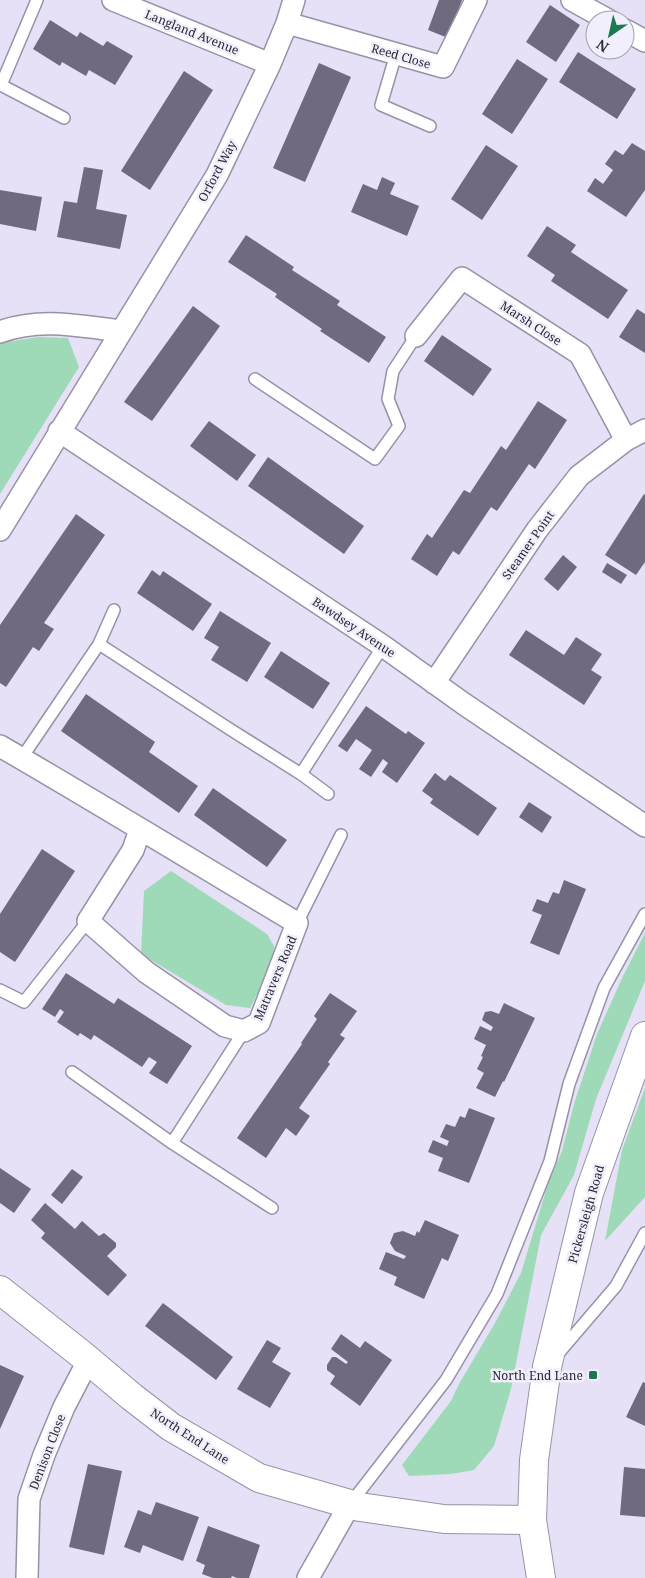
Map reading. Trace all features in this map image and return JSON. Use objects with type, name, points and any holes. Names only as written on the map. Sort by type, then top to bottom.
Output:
[{"type":"main road","name":"Pickersleigh Road","points":[[541,1578],[532,1520],[534,1460],[547,1367],[589,1193],[645,1036]]},
{"type":"main road","name":"North End Lane","points":[[0,1290],[171,1427],[259,1478],[360,1507],[444,1519],[532,1520]]},
{"type":"street","name":"Langland Avenue","points":[[113,0],[270,64]]},
{"type":"street","name":"Orford Way","points":[[0,530],[217,175],[270,64],[287,23],[294,0]]},
{"type":"street","name":"Reed Close","points":[[287,23],[443,67],[476,0]]},
{"type":"street","points":[[572,0],[590,10]]},
{"type":"street","name":"Marsh Close","points":[[416,336],[462,278],[580,354],[636,435]]},
{"type":"street","points":[[0,332],[16,326],[54,322],[120,331]]},
{"type":"street","name":"Bawdsey Avenue","points":[[59,431],[383,646],[434,683],[645,826]]},
{"type":"street","name":"Steamer Point","points":[[434,683],[537,530],[578,476],[636,435]]},
{"type":"street","name":"Matravers Road","points":[[0,746],[297,923],[259,1023],[244,1031],[225,1026],[146,972],[88,921]]},
{"type":"street","points":[[88,921],[133,850],[140,830]]},
{"type":"street","name":"Denison Close","points":[[27,1578],[29,1498],[64,1407],[88,1361]]},
{"type":"street","points":[[308,1578],[350,1504]]},
{"type":"lane","points":[[38,0],[1,85],[64,118]]},
{"type":"lane","points":[[396,54],[381,106],[430,126]]},
{"type":"lane","points":[[255,379],[375,459],[399,426],[388,400],[393,371],[416,336]]},
{"type":"lane","points":[[21,758],[99,644],[114,610]]},
{"type":"lane","points":[[99,644],[301,774],[328,794]]},
{"type":"lane","points":[[301,774],[383,646]]},
{"type":"lane","points":[[297,923],[341,835]]},
{"type":"lane","points":[[350,1504],[446,1380],[497,1294],[550,1161],[569,1084],[604,988],[645,914]]},
{"type":"lane","points":[[0,990],[24,1002],[88,921]]},
{"type":"lane","points":[[172,1143],[244,1031]]},
{"type":"lane","points":[[72,1072],[172,1143],[272,1208]]},
{"type":"lane","points":[[547,1367],[616,1286],[645,1233]]},
{"type":"green space","points":[[39,337],[68,338],[79,367],[0,494],[0,343]]},
{"type":"green space","points":[[171,871],[267,934],[274,946],[275,959],[250,1008],[226,1005],[141,954],[144,891]]},
{"type":"green space","points":[[645,933],[645,981],[596,1099],[574,1175],[541,1235],[511,1389],[494,1446],[474,1470],[451,1474],[409,1476],[402,1465],[451,1401],[521,1273],[548,1184],[562,1151],[574,1104],[597,1034]]},
{"type":"green space","points":[[645,1088],[645,1197],[605,1241],[622,1150]]},
{"type":"building","points":[[439,0],[462,0],[448,38],[428,30]]},
{"type":"building","points":[[550,5],[580,25],[556,62],[526,42]]},
{"type":"building","points":[[50,20],[77,37],[80,32],[103,46],[107,41],[133,56],[115,85],[89,70],[86,76],[62,62],[60,66],[33,49]]},
{"type":"building","points":[[578,52],[585,56],[585,60],[591,60],[636,89],[617,119],[559,82]]},
{"type":"building","points":[[517,59],[548,79],[512,134],[482,114]]},
{"type":"building","points":[[319,63],[351,77],[305,182],[273,168]]},
{"type":"building","points":[[184,71],[213,90],[150,190],[121,171]]},
{"type":"building","points":[[632,143],[645,151],[645,190],[626,217],[587,191],[595,178],[603,184],[613,170],[605,164],[615,150],[623,155]]},
{"type":"building","points":[[486,145],[518,166],[482,220],[451,199]]},
{"type":"building","points":[[84,167],[103,170],[96,209],[127,215],[120,249],[57,237],[64,201],[77,203]]},
{"type":"building","points":[[382,177],[395,183],[390,194],[419,206],[407,236],[351,212],[363,184],[377,190]]},
{"type":"building","points":[[0,190],[42,197],[36,231],[0,224]]},
{"type":"building","points":[[547,226],[576,245],[571,252],[628,290],[608,319],[551,281],[555,275],[527,256]]},
{"type":"building","points":[[246,235],[294,267],[292,270],[340,301],[337,305],[386,337],[369,363],[320,331],[322,329],[275,297],[277,294],[228,262]]},
{"type":"building","points":[[193,306],[220,326],[152,421],[124,402]]},
{"type":"building","points":[[637,309],[645,314],[645,353],[619,337]]},
{"type":"building","points":[[442,335],[492,369],[473,396],[424,361]]},
{"type":"building","points":[[538,401],[567,420],[535,469],[529,464],[497,511],[491,507],[459,555],[453,551],[437,576],[411,559],[427,534],[432,538],[464,490],[470,493],[501,446],[506,450]]},
{"type":"building","points":[[209,421],[256,455],[237,481],[190,446]]},
{"type":"building","points":[[268,457],[364,526],[344,554],[248,486]]},
{"type":"building","points":[[644,494],[645,562],[636,575],[605,555]]},
{"type":"building","points":[[76,514],[105,535],[44,623],[54,629],[39,651],[33,647],[6,687],[0,683],[0,625]]},
{"type":"building","points":[[563,555],[577,567],[558,591],[544,579]]},
{"type":"building","points":[[607,563],[627,575],[621,584],[602,572]]},
{"type":"building","points":[[152,570],[160,576],[163,571],[212,604],[193,631],[137,593]]},
{"type":"building","points":[[220,611],[271,643],[247,682],[211,660],[219,647],[204,638]]},
{"type":"building","points":[[526,630],[564,655],[576,637],[602,654],[591,670],[602,677],[584,705],[509,655]]},
{"type":"building","points":[[281,651],[330,683],[313,709],[264,677]]},
{"type":"building","points":[[86,694],[155,742],[149,752],[198,786],[179,813],[61,731]]},
{"type":"building","points":[[366,706],[406,734],[408,731],[425,743],[397,783],[382,772],[388,763],[383,759],[371,777],[359,769],[372,750],[356,739],[347,752],[338,746]]},
{"type":"building","points":[[435,773],[445,781],[450,775],[497,808],[478,836],[430,803],[433,799],[422,791]]},
{"type":"building","points":[[213,788],[287,840],[267,867],[194,815]]},
{"type":"building","points":[[529,802],[552,817],[542,833],[519,817]]},
{"type":"building","points":[[42,849],[75,871],[15,962],[0,952],[0,914]]},
{"type":"building","points":[[564,880],[586,889],[559,955],[530,943],[542,915],[532,911],[537,899],[548,903],[553,892],[559,894]]},
{"type":"building","points":[[66,973],[114,1004],[118,998],[192,1046],[167,1084],[149,1073],[157,1062],[149,1057],[142,1067],[94,1035],[91,1040],[80,1033],[78,1036],[57,1022],[64,1012],[60,1009],[55,1017],[42,1009]]},
{"type":"building","points":[[330,993],[357,1011],[340,1035],[345,1038],[328,1062],[330,1064],[299,1108],[310,1116],[296,1136],[286,1128],[266,1158],[237,1138],[302,1044],[317,1019],[314,1016]]},
{"type":"building","points":[[504,1003],[535,1018],[495,1097],[476,1088],[484,1073],[477,1069],[486,1045],[474,1039],[480,1026],[491,1031],[493,1027],[482,1020],[485,1012],[491,1011],[499,1014]]},
{"type":"building","points":[[469,1108],[495,1118],[469,1183],[438,1171],[443,1158],[428,1152],[433,1140],[447,1146],[449,1141],[440,1137],[446,1124],[455,1127],[460,1116],[465,1118]]},
{"type":"building","points":[[0,1168],[31,1189],[14,1213],[0,1203]]},
{"type":"building","points":[[72,1169],[83,1177],[62,1204],[51,1195]]},
{"type":"building","points":[[45,1203],[75,1229],[82,1221],[99,1236],[104,1233],[116,1243],[116,1247],[107,1256],[127,1275],[108,1296],[41,1238],[45,1233],[31,1220]]},
{"type":"building","points":[[425,1220],[459,1235],[448,1261],[442,1258],[424,1299],[394,1285],[397,1277],[379,1269],[386,1252],[404,1259],[406,1256],[395,1251],[390,1243],[394,1233],[403,1231],[415,1236],[417,1231],[419,1233]]},
{"type":"building","points":[[163,1303],[233,1357],[216,1380],[145,1326]]},
{"type":"building","points":[[341,1334],[360,1348],[365,1341],[392,1360],[360,1406],[330,1384],[335,1376],[327,1370],[327,1365],[332,1357],[336,1357],[346,1364],[348,1362],[331,1349]]},
{"type":"building","points":[[267,1340],[281,1348],[272,1362],[291,1373],[270,1408],[237,1389]]},
{"type":"building","points":[[0,1365],[24,1376],[0,1429]]},
{"type":"building","points":[[643,1382],[645,1383],[645,1426],[626,1417]]},
{"type":"building","points":[[88,1464],[122,1471],[104,1555],[69,1547]]},
{"type":"building","points":[[624,1467],[645,1469],[645,1517],[620,1515]]},
{"type":"building","points":[[156,1502],[199,1517],[183,1561],[143,1545],[140,1553],[124,1547],[138,1510],[151,1515]]},
{"type":"building","points":[[208,1526],[260,1545],[249,1578],[232,1576],[231,1578],[213,1578],[202,1574],[205,1565],[196,1561]]},
{"type":"place","name":"North End Lane","points":[[593,1375]]}]
